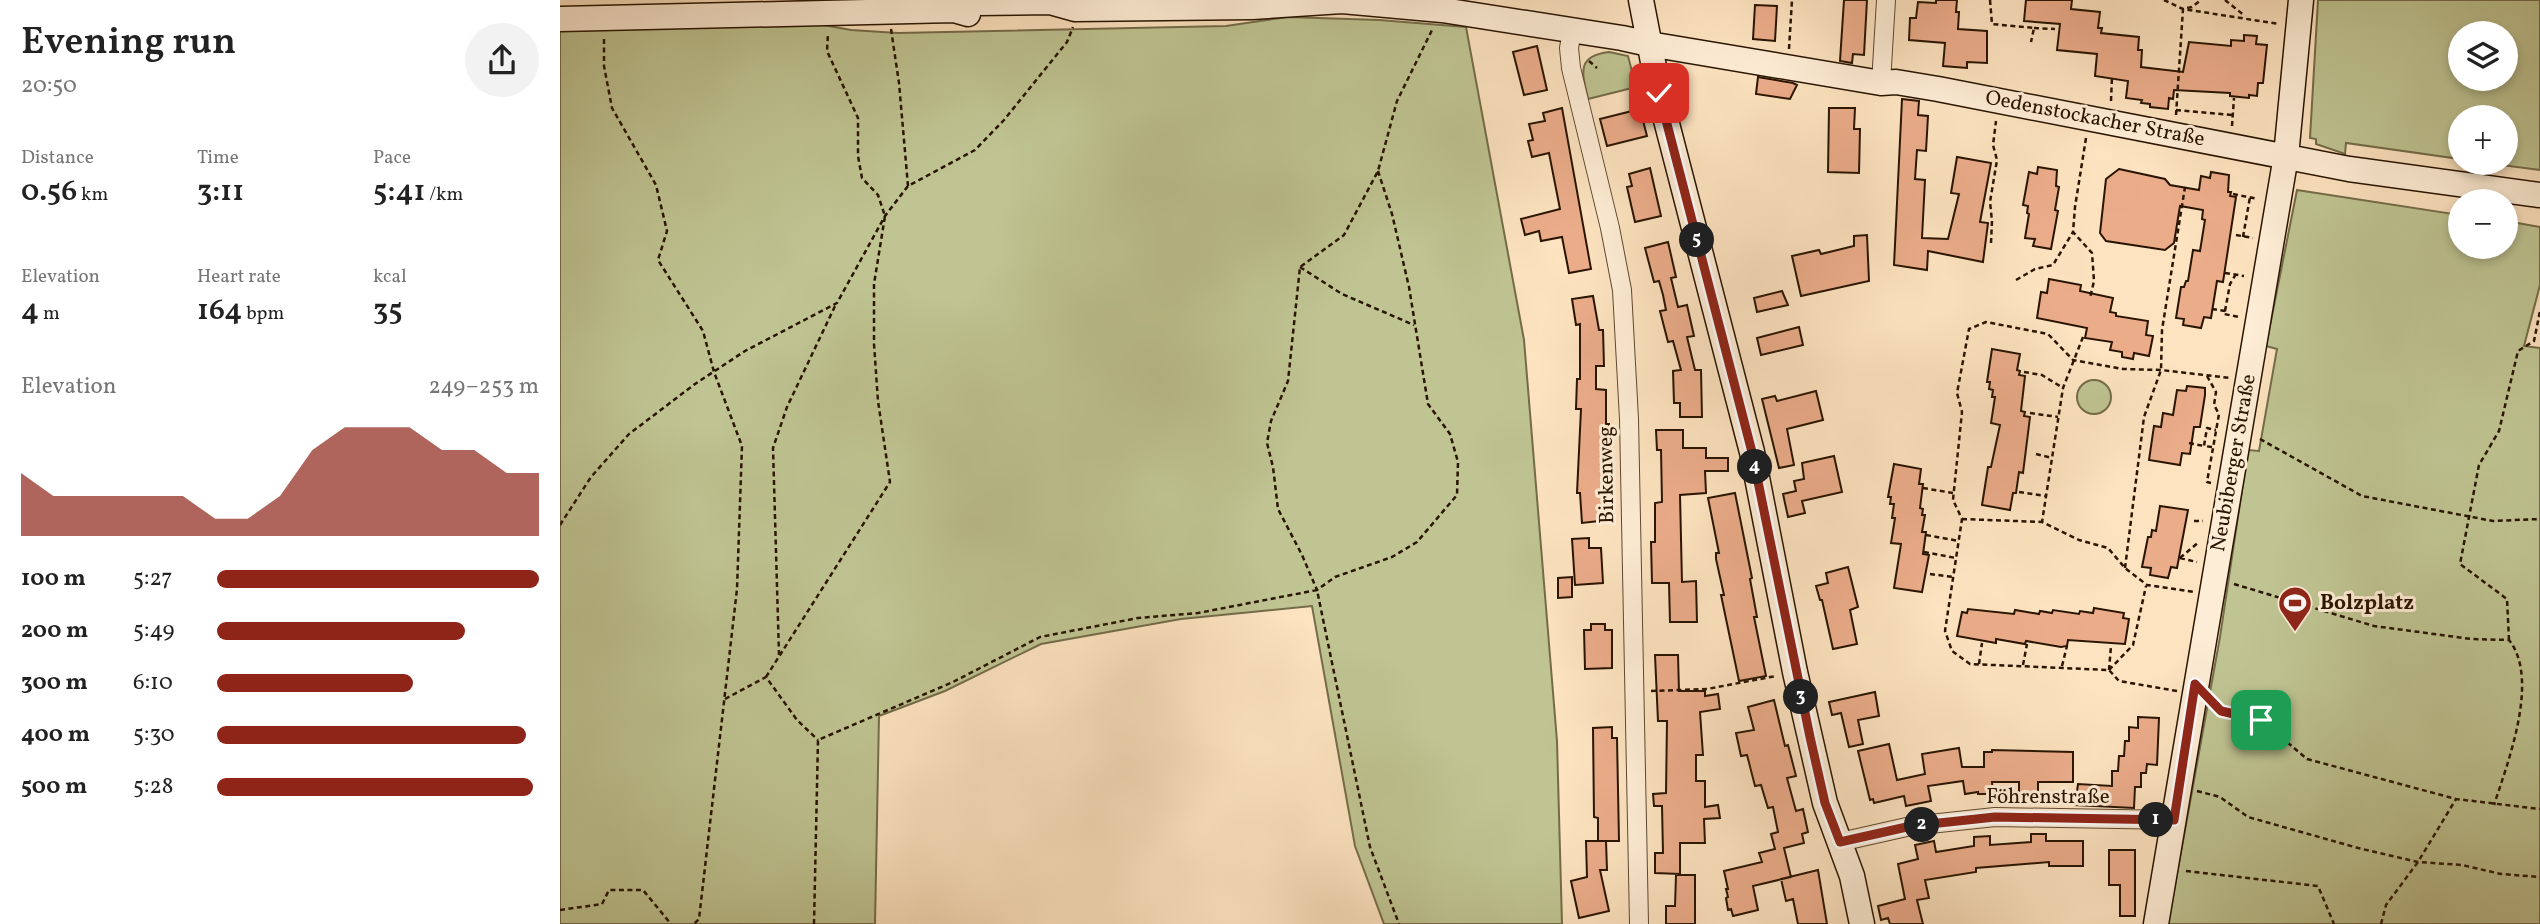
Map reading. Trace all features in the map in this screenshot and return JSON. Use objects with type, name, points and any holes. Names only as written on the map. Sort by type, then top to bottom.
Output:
[{"type":"street","points":[[1641,0],[1671,141],[1752,452],[1795,672],[1825,803],[1852,876],[1862,924]]},
{"type":"street","points":[[1881,83],[1886,0]]},
{"type":"street","name":"Neubiberger Straße","points":[[2156,924],[2195,689],[2210,579],[2230,486],[2228,429],[2248,380],[2286,156],[2301,0]]},
{"type":"street","name":"Oedenstockacher Straße","points":[[560,19],[954,10],[976,3],[1050,2],[1074,9],[1166,4],[1252,6],[1342,1],[1442,10],[1881,83],[1896,82],[2420,180],[2540,195]]},
{"type":"street","name":"Birkenweg","points":[[1572,31],[1569,48],[1572,68],[1622,289],[1629,419],[1639,924]]},
{"type":"street","name":"Föhrenstraße","points":[[1840,842],[1911,826],[1995,817],[2174,820]]},
{"type":"path","points":[[1788,66],[1792,0]]},
{"type":"path","points":[[1983,0],[1990,0],[1992,24],[2054,29]]},
{"type":"path","points":[[2164,0],[2183,9],[2279,23]]},
{"type":"path","points":[[2183,9],[2192,7],[2201,0]]},
{"type":"path","points":[[2225,0],[2247,18]]},
{"type":"path","points":[[779,654],[773,448],[787,407],[837,303],[886,216],[908,186],[975,150],[1004,120],[1067,42],[1074,23],[1074,9]]},
{"type":"path","points":[[2175,134],[2183,9]]},
{"type":"path","points":[[1399,924],[1370,847],[1317,590],[1278,509],[1267,443],[1271,421],[1288,382],[1300,267],[1344,235],[1378,171],[1397,101],[1442,10]]},
{"type":"path","points":[[615,18],[604,38],[604,66],[612,108],[656,185],[667,232],[658,260],[702,331],[714,372],[742,446],[737,589],[699,919],[694,924]]},
{"type":"path","points":[[891,25],[908,186]]},
{"type":"path","points":[[2031,42],[2034,28]]},
{"type":"path","points":[[723,699],[766,677],[890,482],[878,401],[874,344],[874,284],[886,216],[878,195],[862,178],[858,156],[858,118],[827,51],[827,30]]},
{"type":"path","points":[[1590,61],[1597,68]]},
{"type":"path","points":[[2016,280],[2035,269],[2053,264],[2073,232],[2074,207],[2112,77]]},
{"type":"path","points":[[2230,145],[2234,98]]},
{"type":"path","points":[[1991,243],[1990,202],[1997,160],[1993,145],[2000,101]]},
{"type":"path","points":[[2176,110],[2232,115]]},
{"type":"path","points":[[818,740],[953,682],[1040,637],[1138,618],[1198,613],[1317,590],[1335,577],[1392,556],[1417,542],[1457,495],[1458,462],[1450,435],[1428,404],[1409,287],[1392,214],[1378,171]]},
{"type":"path","points":[[2125,568],[2144,417],[2161,370],[2162,330],[2185,187]]},
{"type":"path","points":[[2233,194],[2265,200]]},
{"type":"path","points":[[2243,237],[2250,197]]},
{"type":"path","points":[[2073,232],[2092,253],[2094,281],[2090,298]]},
{"type":"path","points":[[1300,267],[1342,294],[1414,325]]},
{"type":"path","points":[[2236,274],[2230,284],[2224,314],[2258,320]]},
{"type":"path","points":[[560,525],[591,477],[629,434],[744,351],[837,303]]},
{"type":"path","points":[[2212,309],[2225,311]]},
{"type":"path","points":[[2494,805],[2514,745],[2523,707],[2524,673],[2517,649],[2509,640],[2507,599],[2460,564],[2479,465],[2499,430],[2518,351],[2534,341],[2540,311]]},
{"type":"path","points":[[2248,380],[2161,370],[2123,369],[2073,360],[2049,334],[1986,322],[1969,329],[1957,393],[1962,412],[1953,500],[1962,519],[1945,631],[1952,651],[1970,664],[2109,670],[2119,681],[2195,689],[2221,711],[2261,720],[2307,759],[2456,799],[2540,809]]},
{"type":"path","points":[[2042,522],[2063,388],[2083,337]]},
{"type":"path","points":[[2024,372],[2042,375],[2063,388]]},
{"type":"path","points":[[2207,376],[2216,392],[2214,405],[2228,429]]},
{"type":"path","points":[[2029,413],[2058,417]]},
{"type":"path","points":[[2204,446],[2207,428],[2228,429],[2362,496],[2493,521],[2540,519]]},
{"type":"path","points":[[2228,429],[2213,447],[2207,482],[2230,486]]},
{"type":"path","points":[[2189,443],[2213,447]]},
{"type":"path","points":[[2036,454],[2052,458]]},
{"type":"path","points":[[1923,488],[1953,493]]},
{"type":"path","points":[[2019,492],[2046,496]]},
{"type":"path","points":[[1962,519],[2042,522],[2079,540],[2108,548],[2125,568],[2147,585],[2210,579]]},
{"type":"path","points":[[2201,533],[2199,544],[2180,558],[2210,579],[2374,626],[2471,639],[2509,640]]},
{"type":"path","points":[[1926,536],[1959,541]]},
{"type":"path","points":[[1924,552],[1956,558]]},
{"type":"path","points":[[1930,574],[1953,577]]},
{"type":"path","points":[[2109,670],[2133,645],[2147,585]]},
{"type":"path","points":[[1979,664],[1982,643]]},
{"type":"path","points":[[2023,666],[2027,644]]},
{"type":"path","points":[[2062,667],[2067,646]]},
{"type":"path","points":[[2109,670],[2111,646]]},
{"type":"path","points":[[1634,691],[1707,689],[1795,672]]},
{"type":"path","points":[[766,677],[797,720],[818,740],[814,924]]},
{"type":"path","points":[[2179,787],[2220,797],[2248,817],[2358,848],[2418,862],[2540,877]]},
{"type":"path","points":[[2381,924],[2386,905],[2418,862],[2456,799]]},
{"type":"path","points":[[2165,868],[2318,886],[2334,924]]},
{"type":"path","points":[[560,910],[602,904],[610,890],[643,890],[671,924]]},
{"type":"green space","points":[[2318,0],[2540,0],[2540,170],[2518,167],[2518,105],[2448,105],[2448,157],[2346,143],[2345,154],[2316,144],[2316,139],[2310,138]]},
{"type":"green space","points":[[1288,17],[1379,20],[1466,27],[1524,340],[1557,741],[1562,924],[1384,924],[1355,846],[1312,606],[1181,619],[1041,644],[945,691],[879,716],[875,924],[560,924],[560,27],[807,22],[851,30],[898,33],[1226,26]]},
{"type":"green space","points":[[1609,52],[1628,56],[1636,87],[1588,99],[1583,74],[1586,62],[1591,57]]},
{"type":"green space","points":[[2297,190],[2448,213],[2448,259],[2518,259],[2518,223],[2540,227],[2540,285],[2524,346],[2540,348],[2540,924],[2168,924],[2220,637],[2248,450],[2259,451],[2277,349],[2266,346]]},
{"type":"green space","points":[[2094,380],[2106,385],[2111,397],[2106,409],[2094,414],[2082,409],[2077,397],[2082,385]]},
{"type":"building","points":[[1844,0],[1867,0],[1864,55],[1853,54],[1852,63],[1840,61]]},
{"type":"building","points":[[1936,0],[1957,0],[1958,29],[1987,31],[1987,63],[1967,62],[1967,68],[1943,66],[1945,43],[1909,40],[1910,18],[1916,18],[1918,2],[1936,3]]},
{"type":"building","points":[[2026,0],[2072,0],[2071,9],[2100,12],[2098,28],[2102,28],[2101,33],[2139,37],[2138,50],[2142,50],[2141,67],[2183,72],[2189,42],[2231,46],[2231,40],[2244,41],[2244,35],[2257,36],[2256,44],[2267,45],[2263,83],[2258,83],[2257,96],[2249,95],[2249,98],[2230,96],[2230,93],[2174,90],[2173,99],[2169,98],[2168,109],[2150,107],[2150,104],[2141,103],[2142,100],[2126,98],[2128,81],[2095,76],[2097,54],[2057,50],[2060,24],[2024,21]]},
{"type":"building","points":[[1755,5],[1777,6],[1775,41],[1753,39]]},
{"type":"building","points":[[1537,46],[1547,90],[1524,95],[1513,52]]},
{"type":"building","points":[[1758,77],[1797,85],[1790,99],[1756,94]]},
{"type":"building","points":[[1902,99],[1919,101],[1918,115],[1928,116],[1926,151],[1917,150],[1915,179],[1925,180],[1922,238],[1948,239],[1959,194],[1951,193],[1957,157],[1991,163],[1980,222],[1988,223],[1983,262],[1928,251],[1927,270],[1894,265]]},
{"type":"building","points":[[1562,108],[1591,269],[1569,273],[1562,237],[1541,241],[1539,231],[1525,235],[1521,219],[1560,209],[1549,153],[1532,157],[1528,141],[1533,140],[1529,124],[1545,121],[1543,113]]},
{"type":"building","points":[[1829,108],[1855,108],[1854,129],[1860,129],[1859,173],[1828,172]]},
{"type":"building","points":[[1640,109],[1647,136],[1607,146],[1600,119]]},
{"type":"building","points":[[2038,167],[2057,170],[2056,186],[2059,187],[2055,210],[2058,211],[2051,249],[2033,246],[2035,239],[2025,238],[2029,214],[2028,206],[2023,205],[2029,172],[2037,174]]},
{"type":"building","points":[[1650,168],[1661,216],[1635,222],[1627,187],[1632,186],[1629,174]]},
{"type":"building","points":[[2119,169],[2165,179],[2170,185],[2199,190],[2201,176],[2210,178],[2211,172],[2229,175],[2228,192],[2231,192],[2230,196],[2236,197],[2223,282],[2217,281],[2211,318],[2204,317],[2201,328],[2183,325],[2184,319],[2176,318],[2181,287],[2188,281],[2193,250],[2200,251],[2205,220],[2202,219],[2203,210],[2180,206],[2174,243],[2165,250],[2106,241],[2100,233],[2106,179]]},
{"type":"building","points":[[1867,235],[1869,281],[1801,296],[1792,256],[1819,250],[1821,254],[1854,246],[1854,236]]},
{"type":"building","points":[[1668,242],[1676,277],[1671,278],[1678,307],[1687,305],[1694,336],[1687,337],[1695,370],[1701,370],[1702,417],[1680,417],[1680,403],[1674,403],[1673,371],[1681,370],[1673,341],[1668,342],[1660,311],[1666,310],[1663,295],[1659,281],[1654,282],[1645,248]]},
{"type":"building","points":[[2049,279],[2081,285],[2080,291],[2113,298],[2110,312],[2116,313],[2116,316],[2148,321],[2146,335],[2153,336],[2149,356],[2134,353],[2133,359],[2122,357],[2122,352],[2110,350],[2112,342],[2085,338],[2087,328],[2037,318],[2041,292],[2047,293]]},
{"type":"building","points":[[1782,291],[1788,305],[1757,312],[1754,298]]},
{"type":"building","points":[[1593,296],[1599,330],[1603,330],[1604,366],[1596,366],[1596,389],[1606,390],[1606,424],[1609,424],[1609,493],[1606,493],[1608,520],[1582,523],[1580,493],[1577,493],[1581,409],[1576,409],[1577,379],[1580,379],[1580,324],[1576,325],[1572,299]]},
{"type":"building","points":[[1799,327],[1803,345],[1761,355],[1757,338]]},
{"type":"building","points":[[1992,349],[2020,354],[2017,370],[2020,371],[2019,375],[2025,376],[2021,411],[2025,412],[2024,416],[2030,417],[2023,473],[2019,472],[2010,510],[1982,505],[1988,467],[1991,467],[2000,425],[1991,423],[1995,397],[1992,397],[1993,390],[1989,389],[1990,382],[1987,382]]},
{"type":"building","points":[[2187,386],[2205,388],[2200,427],[2194,427],[2190,454],[2182,453],[2180,465],[2149,460],[2154,426],[2161,427],[2163,413],[2173,415],[2177,390],[2186,391]]},
{"type":"building","points":[[1816,391],[1823,420],[1787,429],[1794,465],[1779,468],[1762,399],[1775,396],[1777,401]]},
{"type":"building","points":[[1656,430],[1683,430],[1683,448],[1706,448],[1706,458],[1728,458],[1728,471],[1705,471],[1706,493],[1680,495],[1682,582],[1696,581],[1697,622],[1670,622],[1669,583],[1652,583],[1651,542],[1655,542],[1655,503],[1662,502],[1661,450],[1657,450]]},
{"type":"building","points":[[1834,456],[1842,492],[1802,501],[1805,513],[1788,517],[1783,494],[1796,491],[1794,481],[1804,479],[1802,463]]},
{"type":"building","points":[[1894,464],[1921,469],[1919,484],[1923,484],[1920,508],[1923,509],[1922,515],[1925,515],[1922,532],[1926,532],[1923,554],[1929,555],[1922,592],[1894,588],[1901,544],[1891,543],[1895,518],[1892,518],[1894,504],[1890,504],[1891,497],[1888,497]]},
{"type":"building","points":[[1735,493],[1752,578],[1750,579],[1757,617],[1754,617],[1766,676],[1739,681],[1721,595],[1724,595],[1716,559],[1716,553],[1719,553],[1708,498]]},
{"type":"building","points":[[2160,506],[2188,510],[2177,568],[2171,567],[2168,578],[2150,575],[2151,568],[2142,567],[2148,537],[2151,537],[2152,530],[2156,531]]},
{"type":"building","points":[[1589,538],[1589,548],[1601,548],[1603,583],[1575,585],[1572,539]]},
{"type":"building","points":[[1848,567],[1858,607],[1850,610],[1857,644],[1833,649],[1822,600],[1816,586],[1828,583],[1826,573]]},
{"type":"building","points":[[1572,577],[1572,597],[1558,598],[1558,578]]},
{"type":"building","points":[[2094,608],[2124,613],[2123,618],[2129,619],[2125,644],[2068,640],[2067,646],[2061,647],[1996,639],[1996,643],[1957,636],[1962,612],[1967,613],[1968,609],[2014,614],[2015,610],[2039,614],[2040,611],[2052,613],[2053,610],[2079,614],[2080,611],[2093,613]]},
{"type":"building","points":[[1591,624],[1605,624],[1605,630],[1612,630],[1612,668],[1585,669],[1584,630],[1591,630]]},
{"type":"building","points":[[1655,655],[1678,655],[1679,691],[1705,691],[1705,696],[1718,694],[1720,709],[1700,712],[1703,755],[1696,755],[1696,781],[1705,781],[1705,807],[1718,805],[1720,818],[1704,819],[1705,843],[1680,843],[1680,874],[1655,873],[1655,853],[1663,853],[1662,806],[1654,806],[1653,794],[1666,793],[1667,721],[1658,721]]},
{"type":"building","points":[[1875,692],[1879,716],[1858,720],[1863,744],[1849,747],[1841,713],[1832,715],[1829,702]]},
{"type":"building","points":[[1774,700],[1785,746],[1788,745],[1796,776],[1787,778],[1796,811],[1803,809],[1808,832],[1802,834],[1804,843],[1784,848],[1791,877],[1753,886],[1758,910],[1733,916],[1731,909],[1728,910],[1728,889],[1724,871],[1762,862],[1759,853],[1775,849],[1771,834],[1778,832],[1773,807],[1768,808],[1761,785],[1755,786],[1747,755],[1741,756],[1736,733],[1754,730],[1748,707]]},
{"type":"building","points":[[2138,717],[2159,718],[2157,765],[2147,764],[2146,773],[2141,773],[2141,787],[2135,787],[2134,808],[2075,805],[2078,784],[2112,786],[2112,771],[2118,771],[2119,756],[2124,756],[2125,741],[2129,741],[2129,727],[2138,728]]},
{"type":"building","points":[[1612,727],[1612,738],[1617,738],[1619,841],[1598,841],[1598,818],[1594,817],[1593,728]]},
{"type":"building","points":[[1889,744],[1897,780],[1925,774],[1922,754],[1959,748],[1962,767],[1984,767],[1984,752],[1992,750],[2073,752],[2073,782],[2038,782],[2038,794],[2019,794],[2019,782],[1992,782],[1993,794],[1965,794],[1963,781],[1928,786],[1931,801],[1906,806],[1904,796],[1874,803],[1873,799],[1870,800],[1858,751]]},
{"type":"building","points":[[2031,834],[2046,834],[2046,841],[2083,841],[2083,866],[2049,866],[2049,862],[1976,868],[1976,872],[1925,880],[1929,898],[1917,900],[1923,924],[1890,924],[1888,918],[1881,920],[1878,906],[1905,899],[1898,864],[1918,859],[1915,845],[1934,841],[1936,852],[1974,846],[1974,837],[1990,836],[1990,845],[2031,842]]},
{"type":"building","points":[[1586,841],[1606,841],[1607,870],[1600,870],[1609,911],[1579,918],[1571,881],[1587,877]]},
{"type":"building","points":[[2109,850],[2135,850],[2135,916],[2120,916],[2120,885],[2109,885]]},
{"type":"building","points":[[1818,870],[1827,924],[1798,924],[1793,899],[1786,901],[1781,879]]},
{"type":"building","points":[[1676,875],[1695,875],[1695,924],[1666,924],[1666,906],[1675,906]]},
{"type":"place","name":"Bolzplatz","points":[[2295,633]]},
{"type":"route","points":[[1659,93],[1752,452],[1795,672],[1825,803],[1840,842],[1911,826],[1995,817],[2174,820],[2195,684],[2221,711],[2261,720]]}]
